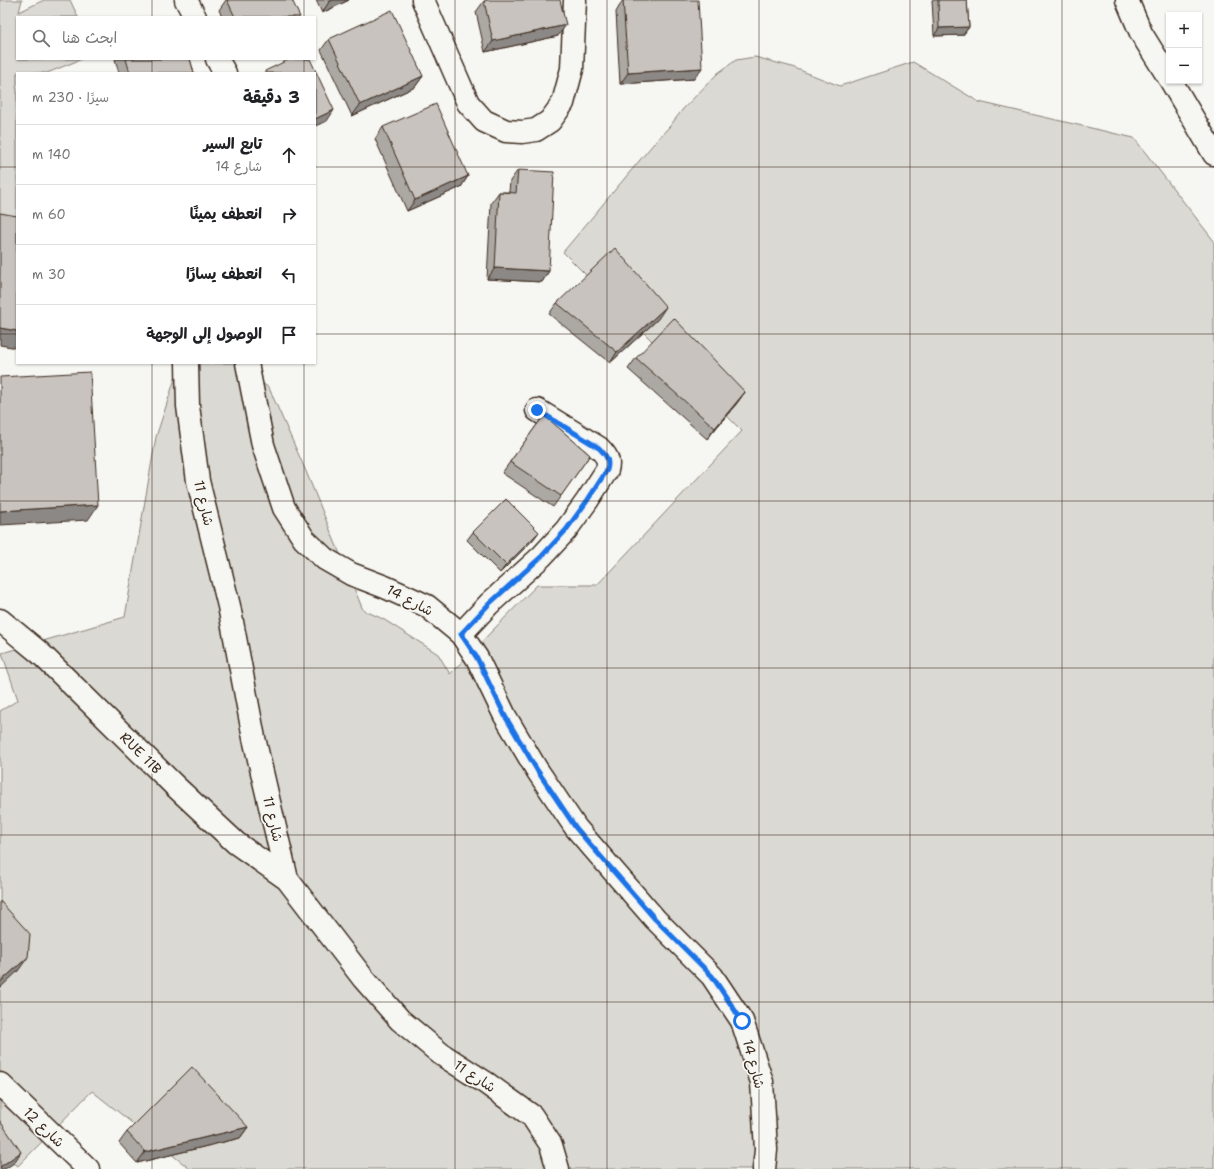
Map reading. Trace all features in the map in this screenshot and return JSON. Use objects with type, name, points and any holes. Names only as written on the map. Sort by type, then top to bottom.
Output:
[{"type":"street","points":[[186,0],[194,16]]},
{"type":"street","points":[[423,0],[468,103],[484,121],[506,131],[522,132],[536,130],[550,121],[563,103],[572,69],[575,0]]},
{"type":"street","points":[[1127,0],[1141,34],[1166,73]]},
{"type":"street","points":[[218,60],[224,72]]},
{"type":"street","points":[[1173,84],[1214,154]]},
{"type":"street","name":"شارع 11","points":[[187,364],[188,406],[198,481],[229,606],[254,738],[287,879],[363,978],[400,1020],[440,1054],[486,1083],[532,1116],[551,1145],[558,1169]]},
{"type":"street","name":"شارع 14","points":[[247,364],[264,445],[281,501],[304,539],[325,558],[351,574],[385,587],[427,606],[461,634],[477,658],[505,716],[533,764],[576,828],[655,919],[712,976],[742,1021],[762,1082],[766,1150],[764,1169]]},
{"type":"street","points":[[461,634],[489,604],[537,561],[561,535],[587,501],[607,470],[608,466],[606,455],[599,448],[537,410]]},
{"type":"street","name":"RUE 11B","points":[[0,620],[40,653],[175,786],[236,843],[287,879]]},
{"type":"street","name":"شارع 12","points":[[0,1084],[88,1169]]},
{"type":"shaded area","points":[[0,0],[22,0],[19,12],[44,0],[70,0],[78,16],[16,16],[16,60],[80,60],[50,72],[16,72],[16,277],[0,275]]},
{"type":"shaded area","points":[[755,57],[792,67],[840,86],[913,62],[979,102],[1134,138],[1214,241],[1214,1169],[190,1169],[92,1091],[18,1166],[0,1152],[0,711],[18,700],[2,653],[125,617],[156,437],[180,364],[236,364],[269,388],[305,469],[363,610],[383,619],[438,654],[450,674],[537,585],[597,585],[742,431],[563,252],[683,109],[718,73],[736,60]]},
{"type":"building","points":[[227,0],[292,0],[300,16],[235,16]]},
{"type":"building","points":[[560,0],[566,25],[493,41],[484,1]]},
{"type":"building","points":[[623,0],[698,0],[702,68],[628,73]]},
{"type":"building","points":[[938,0],[967,0],[969,27],[939,28]]},
{"type":"building","points":[[392,10],[423,76],[360,105],[329,39]]},
{"type":"building","points":[[126,60],[190,60],[194,72],[130,72]]},
{"type":"building","points":[[288,60],[310,60],[334,110],[316,119],[316,72],[265,71]]},
{"type":"building","points":[[436,104],[468,176],[415,200],[383,127]]},
{"type":"building","points":[[518,170],[554,172],[549,271],[495,268],[499,192],[516,193]]},
{"type":"building","points":[[0,213],[16,216],[16,331],[0,328]]},
{"type":"building","points":[[615,248],[666,307],[617,352],[557,303]]},
{"type":"building","points":[[674,318],[745,392],[715,428],[636,358]]},
{"type":"building","points":[[90,372],[98,505],[0,511],[0,377]]},
{"type":"building","points":[[544,415],[590,455],[561,496],[510,462]]},
{"type":"building","points":[[506,499],[539,532],[506,565],[473,532]]},
{"type":"building","points":[[0,901],[30,934],[28,957],[0,982]]},
{"type":"building","points":[[192,1067],[248,1127],[145,1152],[127,1132]]},
{"type":"building","points":[[0,1121],[21,1152],[0,1167]]},
{"type":"route","points":[[537,410],[599,448],[608,459],[607,470],[566,530],[542,556],[489,604],[461,634],[477,658],[505,716],[537,770],[576,828],[655,919],[712,976],[742,1021]]}]
